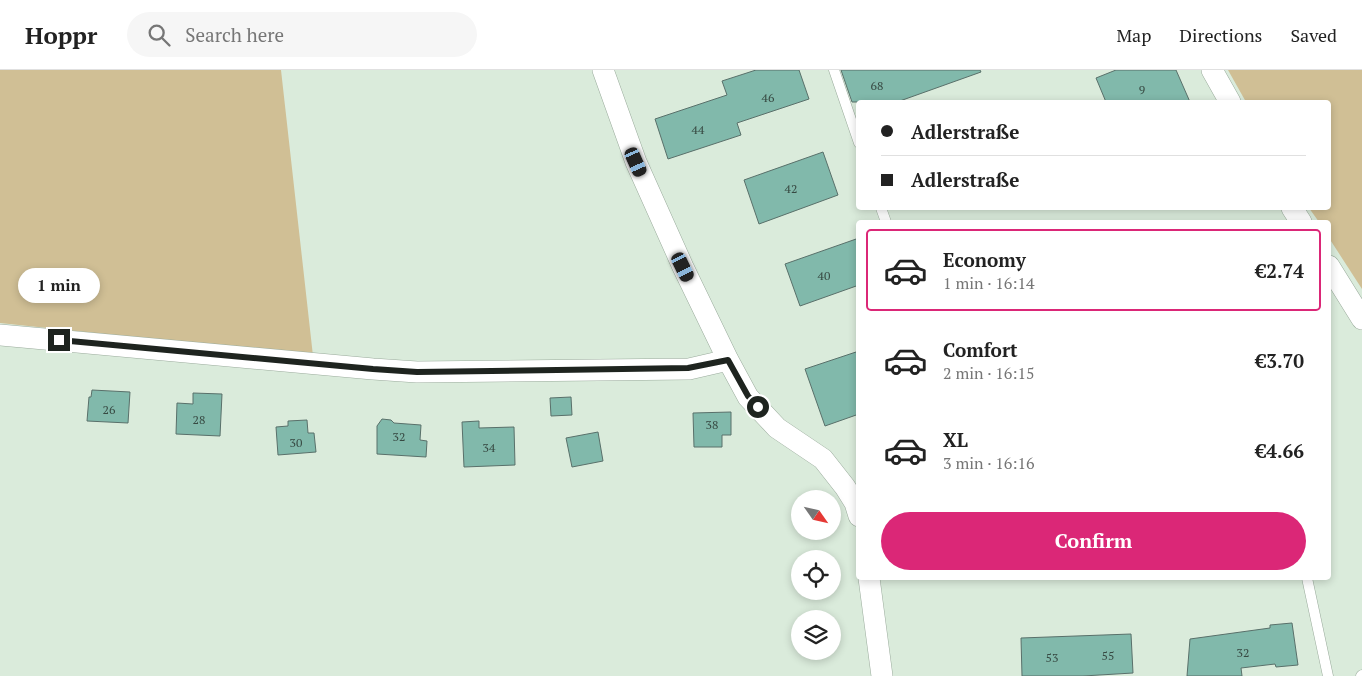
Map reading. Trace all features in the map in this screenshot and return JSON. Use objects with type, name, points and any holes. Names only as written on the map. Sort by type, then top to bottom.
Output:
[{"type":"street","points":[[603,70],[636,162],[683,267],[728,360],[748,396],[777,428],[823,459],[850,495],[856,506]]},
{"type":"street","points":[[1212,70],[1229,100]]},
{"type":"street","points":[[1331,269],[1362,319]]},
{"type":"street","points":[[0,335],[417,372],[688,368],[728,360]]},
{"type":"street","points":[[869,580],[882,676]]},
{"type":"lane","points":[[834,70],[856,134]]},
{"type":"lane","points":[[1307,580],[1328,676]]},
{"type":"shaded area","points":[[0,70],[281,70],[313,356],[0,323]]},
{"type":"shaded area","points":[[1228,70],[1362,70],[1362,289],[1331,241],[1331,220],[1318,220],[1310,210],[1331,210],[1331,100],[1245,100]]},
{"type":"building","points":[[756,70],[799,70],[809,99],[737,123],[741,135],[668,159],[655,119],[727,95],[722,81]]},
{"type":"building","points":[[841,70],[980,70],[981,72],[903,100],[856,100],[856,102],[852,102]]},
{"type":"building","points":[[1116,70],[1176,70],[1189,100],[1105,100],[1096,78]]},
{"type":"building","points":[[823,152],[838,195],[759,224],[744,180]]},
{"type":"building","points":[[856,239],[856,286],[800,306],[785,264]]},
{"type":"building","points":[[856,352],[856,415],[825,426],[805,369]]},
{"type":"building","points":[[92,390],[130,392],[128,423],[87,421],[89,397],[91,397]]},
{"type":"building","points":[[193,393],[222,394],[220,436],[176,434],[177,403],[193,404]]},
{"type":"building","points":[[571,397],[572,415],[551,416],[550,398]]},
{"type":"building","points":[[731,412],[731,435],[722,435],[722,447],[694,447],[693,413]]},
{"type":"building","points":[[382,419],[391,420],[394,423],[421,425],[420,440],[427,441],[426,457],[377,454],[377,426]]},
{"type":"building","points":[[307,420],[308,433],[314,433],[316,452],[278,455],[276,427],[288,426],[288,421]]},
{"type":"building","points":[[479,421],[479,428],[514,427],[515,465],[464,467],[462,422]]},
{"type":"building","points":[[598,432],[603,461],[572,467],[566,438]]},
{"type":"building","points":[[1292,623],[1298,665],[1276,667],[1275,664],[1241,668],[1242,676],[1187,676],[1190,639],[1270,628],[1270,625]]},
{"type":"building","points":[[1131,634],[1133,673],[1083,676],[1022,676],[1021,638]]},
{"type":"route","points":[[59,340],[417,372],[688,368],[728,360],[748,396],[758,407]]}]
